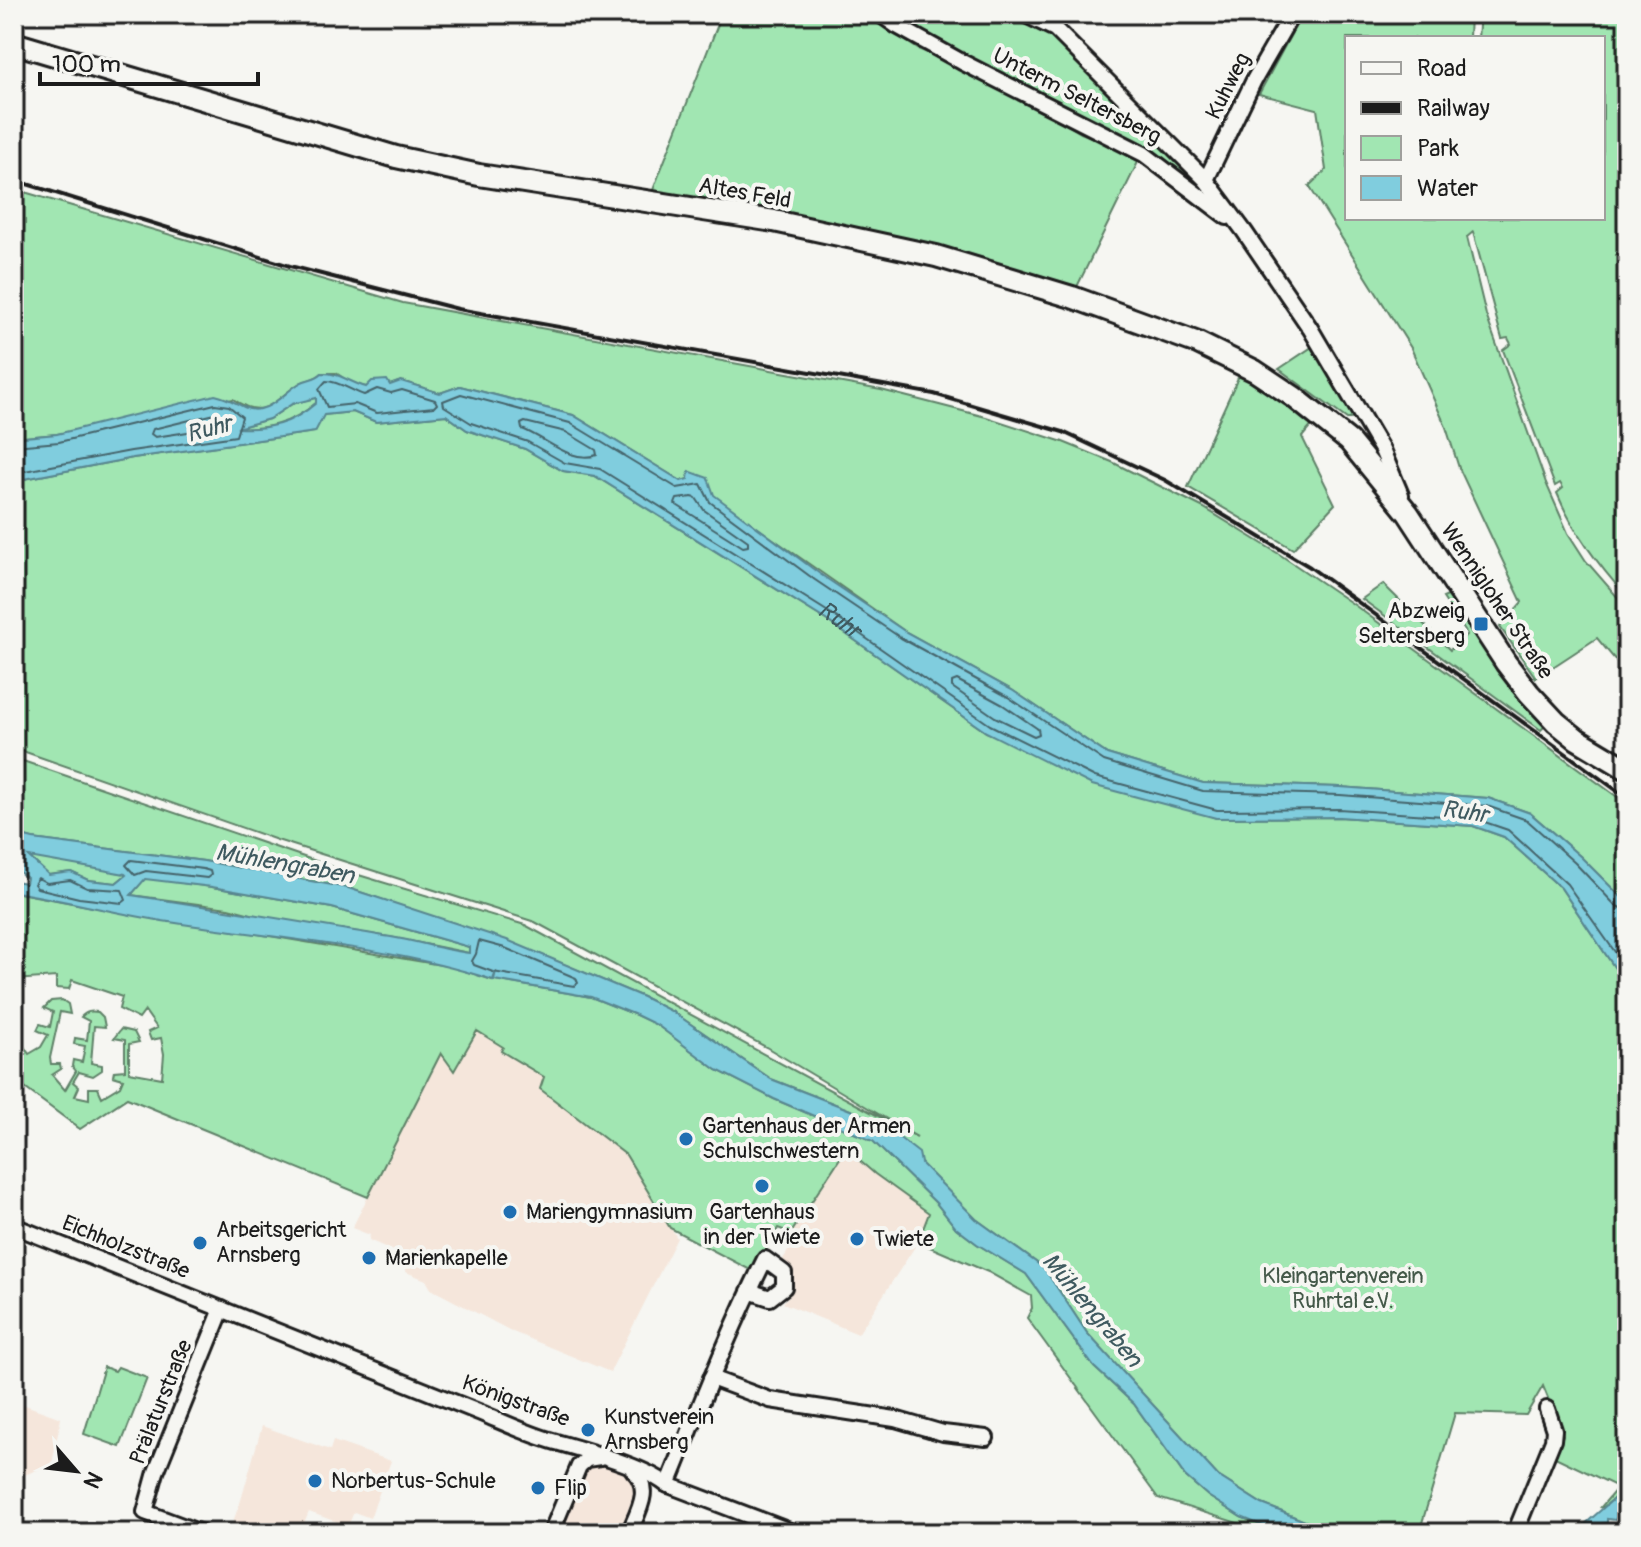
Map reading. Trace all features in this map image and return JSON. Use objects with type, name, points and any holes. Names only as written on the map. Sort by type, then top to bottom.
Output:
[{"type":"main road","name":"Altes Feld","points":[[14,43],[396,157],[479,175],[774,221],[936,256],[1072,297],[1198,343],[1255,371],[1294,397],[1349,441],[1408,513]]},
{"type":"main road","name":"Wennigloher Straße","points":[[1408,513],[1506,663],[1542,709],[1577,739],[1627,769]]},
{"type":"street","name":"Unterm Seltersberg","points":[[880,14],[962,62],[1105,137],[1144,154],[1244,231]]},
{"type":"street","name":"Wennigloher Straße","points":[[1024,14],[1055,29],[1206,180],[1310,328],[1382,450],[1408,513]]},
{"type":"street","name":"Kuhweg","points":[[1206,180],[1254,80],[1292,14]]},
{"type":"street","points":[[1349,441],[1367,426]]},
{"type":"street","name":"Eichholzstraße","points":[[14,1226],[222,1309]]},
{"type":"street","points":[[629,1533],[643,1498],[651,1489],[667,1484],[749,1291]]},
{"type":"street","name":"Königstraße","points":[[222,1309],[558,1443],[579,1447],[795,1533]]},
{"type":"street","name":"Prälaturstraße","points":[[201,1533],[145,1512],[156,1472],[222,1309]]},
{"type":"street","points":[[711,1378],[770,1400],[895,1419],[943,1433],[986,1438]]},
{"type":"street","points":[[1515,1533],[1553,1440],[1554,1430],[1547,1409]]},
{"type":"street","points":[[558,1443],[572,1455],[575,1472]]},
{"type":"street","points":[[551,1533],[575,1472],[587,1459],[600,1457]]},
{"type":"street","points":[[629,1467],[643,1482],[643,1498]]},
{"type":"shaded area","name":"Mariengymnasium","points":[[477,1031],[544,1077],[541,1089],[626,1155],[677,1238],[610,1372],[513,1332],[431,1289],[426,1280],[406,1272],[400,1259],[395,1256],[396,1252],[369,1240],[370,1235],[352,1228],[442,1052],[454,1070]]},
{"type":"shaded area","name":"Twiete","points":[[845,1148],[875,1174],[930,1213],[918,1242],[858,1334],[783,1303],[794,1283],[793,1274],[783,1259],[797,1237],[791,1233]]},
{"type":"shaded area","points":[[14,1401],[61,1418],[52,1464],[14,1479]]},
{"type":"shaded area","name":"Norbertus-Schule","points":[[262,1426],[330,1450],[333,1441],[391,1461],[370,1518],[354,1512],[348,1526],[309,1512],[300,1533],[245,1533],[231,1527]]},
{"type":"shaded area","points":[[602,1464],[627,1473],[636,1487],[620,1533],[560,1533],[583,1474],[587,1469]]},
{"type":"green space","points":[[722,14],[866,14],[918,49],[1012,91],[1081,133],[1141,156],[1072,297],[821,221],[653,190]]},
{"type":"green space","points":[[887,14],[979,14],[1010,23],[1018,16],[1048,31],[1205,188],[1198,188],[1166,162]]},
{"type":"green space","points":[[1302,14],[1470,14],[1469,36],[1345,36],[1345,220],[1605,220],[1605,36],[1478,36],[1480,14],[1627,14],[1627,597],[1588,548],[1557,493],[1563,488],[1560,483],[1555,486],[1503,350],[1511,344],[1508,338],[1502,339],[1473,232],[1467,237],[1486,315],[1546,483],[1568,533],[1586,561],[1627,608],[1627,674],[1597,638],[1536,678],[1500,627],[1522,602],[1459,468],[1446,427],[1411,348],[1309,186],[1326,170],[1317,109],[1259,94]]},
{"type":"green space","points":[[14,189],[403,303],[881,390],[986,417],[1112,462],[1204,508],[1279,554],[1353,604],[1627,804],[1627,903],[1581,857],[1530,813],[1488,798],[1340,787],[1203,783],[1107,754],[1012,690],[906,632],[688,479],[681,481],[573,415],[460,386],[440,393],[401,381],[366,387],[351,383],[336,373],[322,373],[300,383],[261,409],[244,406],[233,399],[57,434],[14,438]]},
{"type":"green space","points":[[1312,347],[1354,414],[1350,419],[1279,369]]},
{"type":"green space","points":[[1241,371],[1314,423],[1302,437],[1335,504],[1293,549],[1188,487]]},
{"type":"green space","points":[[316,397],[316,403],[287,421],[267,427],[233,429],[269,419],[292,404]]},
{"type":"green space","name":"Kleingartenverein Ruhrtal e.V.","points":[[353,412],[376,422],[446,415],[467,430],[525,449],[563,471],[595,476],[826,620],[986,732],[1216,818],[1339,817],[1473,826],[1504,837],[1561,888],[1627,986],[1627,1487],[1605,1506],[1618,1508],[1601,1507],[1618,1487],[1555,1457],[1563,1435],[1543,1386],[1526,1415],[1455,1413],[1419,1533],[1335,1533],[1262,1504],[1218,1476],[1087,1333],[1044,1268],[976,1219],[883,1125],[771,1079],[673,1012],[643,997],[508,941],[495,980],[591,997],[636,1015],[657,1025],[717,1070],[774,1099],[873,1141],[936,1203],[956,1228],[1026,1274],[1094,1367],[1134,1404],[1185,1476],[1208,1496],[1241,1517],[1281,1533],[1269,1533],[1158,1498],[1027,1318],[1032,1308],[1031,1296],[988,1272],[918,1242],[929,1213],[846,1149],[791,1233],[778,1228],[754,1272],[670,1228],[626,1155],[540,1089],[544,1077],[501,1051],[503,1047],[477,1031],[454,1071],[441,1053],[368,1197],[127,1098],[80,1129],[14,1080],[14,1049],[23,1045],[29,1054],[41,1047],[48,1035],[37,1030],[40,1024],[50,1027],[53,1012],[44,1008],[51,1001],[62,1000],[68,1004],[70,1014],[60,1012],[50,1058],[51,1064],[60,1064],[61,1069],[52,1075],[65,1090],[76,1071],[72,1066],[73,1060],[82,1062],[85,1046],[74,1044],[75,1038],[87,1040],[89,1021],[81,1017],[98,1012],[103,1017],[105,1027],[94,1026],[91,1063],[102,1065],[102,1070],[93,1076],[79,1072],[73,1082],[79,1087],[75,1096],[89,1099],[89,1088],[98,1088],[102,1097],[120,1086],[123,1079],[113,1076],[114,1071],[125,1070],[125,1040],[114,1038],[121,1029],[134,1032],[139,1042],[129,1044],[129,1072],[162,1078],[164,1054],[161,1038],[151,1040],[148,1032],[157,1028],[145,1011],[139,1019],[119,1009],[122,997],[72,980],[69,989],[56,988],[56,977],[14,980],[14,892],[167,921],[453,967],[492,980],[506,941],[348,888],[204,861],[32,839],[14,834],[14,758],[342,870],[525,925],[917,1137],[766,1047],[535,922],[277,840],[14,748],[14,481],[133,458],[314,432],[323,415]]},
{"type":"green space","points":[[1383,584],[1450,650],[1467,634],[1443,598],[1450,595],[1546,725],[1541,730],[1362,599]]},
{"type":"green space","points":[[28,856],[127,874],[116,883],[88,880],[71,872],[48,875]]},
{"type":"green space","points":[[145,878],[332,908],[469,947],[469,953],[263,917],[228,908],[131,895]]},
{"type":"green space","points":[[104,1367],[115,1371],[118,1367],[147,1378],[120,1447],[84,1434]]},
{"type":"water","name":"Ruhr","points":[[334,374],[366,387],[372,381],[387,380],[390,385],[401,381],[440,393],[460,386],[573,415],[681,481],[688,479],[689,471],[708,478],[714,495],[820,574],[906,632],[1012,690],[1107,754],[1203,783],[1340,787],[1488,798],[1530,813],[1581,857],[1627,903],[1627,986],[1561,888],[1504,837],[1473,826],[1339,817],[1216,818],[1092,785],[986,732],[826,620],[595,476],[563,471],[525,449],[467,430],[446,415],[376,422],[353,412],[324,415],[315,432],[133,458],[14,481],[14,438],[57,434],[215,395],[252,410],[260,409],[274,403],[300,383],[319,375]],"holes":[[[316,398],[316,403],[298,416],[279,424],[237,428],[269,419],[292,404]]]},
{"type":"water","points":[[14,834],[204,861],[348,888],[507,940],[673,1012],[771,1079],[883,1125],[919,1153],[921,1163],[976,1219],[1044,1268],[1087,1333],[1218,1476],[1262,1504],[1335,1533],[1281,1533],[1241,1517],[1208,1496],[1185,1476],[1134,1404],[1094,1367],[1026,1274],[956,1228],[936,1203],[873,1141],[774,1099],[717,1070],[657,1025],[591,997],[494,980],[496,971],[493,980],[374,951],[169,922],[14,892],[14,881],[26,883],[27,878],[14,868]],"holes":[[[29,857],[125,874],[126,875],[116,883],[88,880],[71,872],[49,875]],[[145,879],[332,908],[469,947],[469,953],[391,937],[131,895]]]},
{"type":"water","points":[[1627,1487],[1627,1502],[1615,1520],[1607,1519],[1607,1523],[1595,1525],[1589,1533],[1575,1533]]},
{"type":"railway","points":[[14,180],[290,266],[458,309],[934,394],[1063,432],[1165,480],[1310,567],[1627,798]]},
{"type":"place","name":"Abzweig Seltersberg","points":[[1481,624]]},
{"type":"place","name":"Gartenhaus der Armen Schulschwestern","points":[[686,1139]]},
{"type":"place","name":"Gartenhaus in der Twiete","points":[[762,1186]]},
{"type":"place","name":"Mariengymnasium","points":[[510,1212]]},
{"type":"place","name":"Twiete","points":[[857,1239]]},
{"type":"place","name":"Arbeitsgericht Arnsberg","points":[[200,1243]]},
{"type":"place","name":"Marienkapelle","points":[[369,1258]]},
{"type":"place","name":"Kunstverein Arnsberg","points":[[588,1430]]},
{"type":"place","name":"Norbertus-Schule","points":[[315,1481]]},
{"type":"place","name":"Flip","points":[[538,1488]]},
{"type":"water label","name":"Mühlengraben","points":[[285,864]]},
{"type":"water label","name":"Mühlengraben","points":[[1092,1310]]}]
